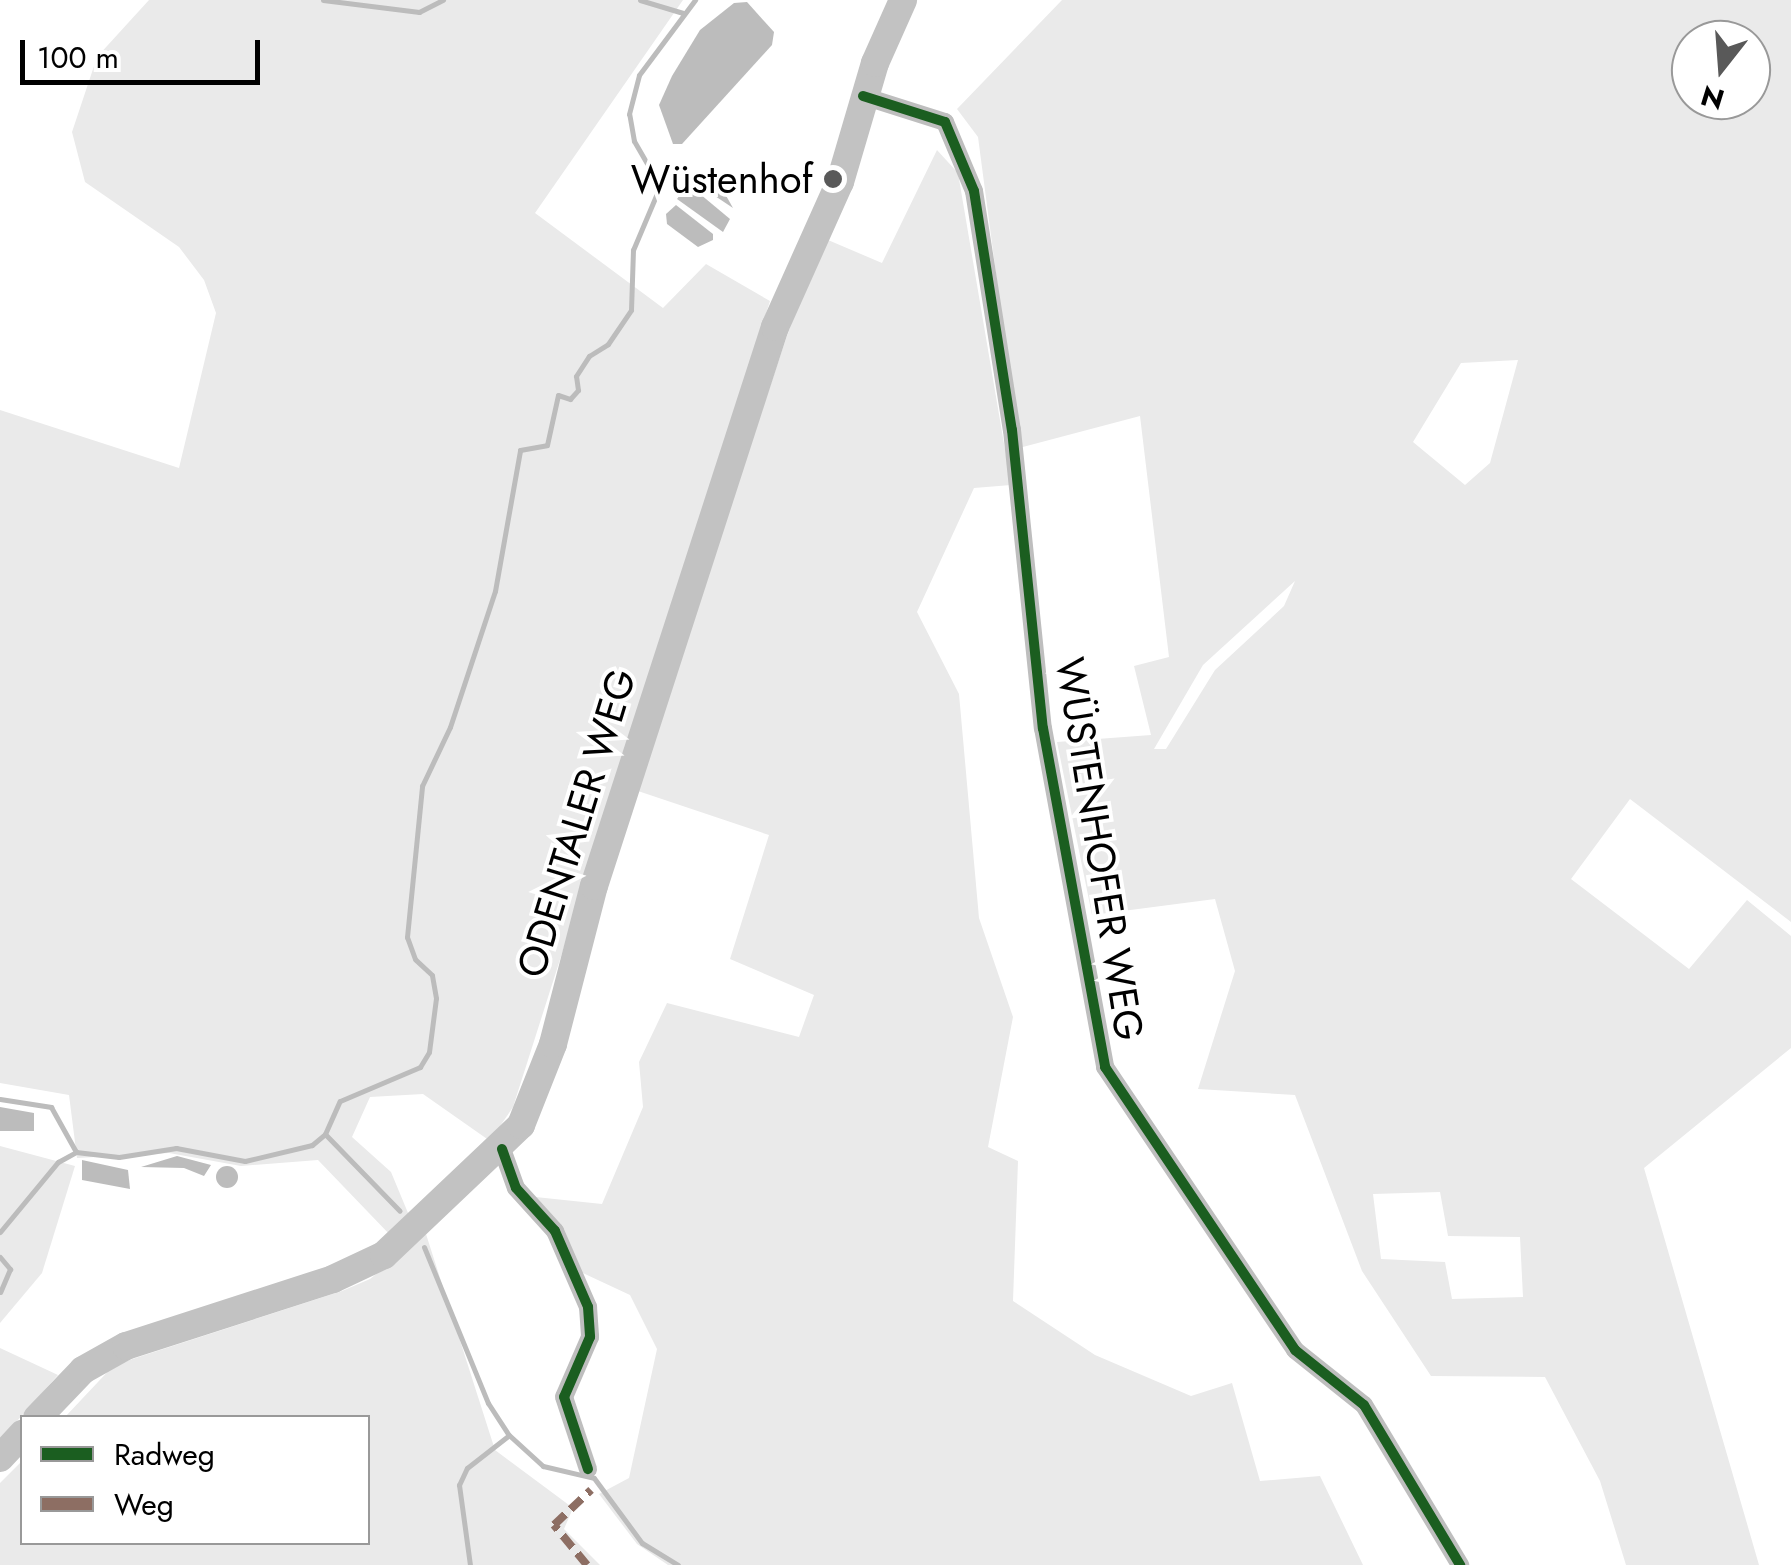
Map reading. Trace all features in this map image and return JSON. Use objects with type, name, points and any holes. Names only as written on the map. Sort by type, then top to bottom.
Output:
[{"type":"main road","name":"ODENTALER WEG","points":[[40,1415],[83,1370],[126,1346],[360,1269],[409,1235],[502,1149],[520,1125],[553,1044],[594,886],[763,364],[840,182],[863,96],[903,0]]},
{"type":"main road","points":[[0,1458],[20,1436]]},
{"type":"street","name":"WÜSTENHOFER WEG","points":[[863,96],[946,122],[974,191],[1015,450],[1043,728],[1105,1067],[1296,1350],[1364,1405],[1460,1565]]},
{"type":"street","points":[[502,1149],[516,1188],[556,1231],[588,1307],[590,1338],[564,1397],[588,1468]]},
{"type":"shaded area","points":[[149,0],[683,0],[535,213],[663,308],[706,264],[770,301],[513,1107],[490,1141],[423,1094],[370,1097],[352,1137],[391,1172],[413,1225],[393,1238],[318,1160],[241,1166],[169,1153],[77,1158],[69,1095],[0,1083],[0,410],[179,468],[216,313],[204,280],[179,247],[85,182],[72,132],[97,57]]},
{"type":"shaded area","points":[[1062,0],[1791,0],[1791,922],[1630,799],[1571,879],[1689,969],[1747,900],[1791,936],[1791,1048],[1644,1168],[1759,1565],[1626,1565],[1600,1481],[1545,1377],[1431,1376],[1362,1271],[1295,1095],[1198,1089],[1235,971],[1215,899],[1092,915],[1057,742],[1151,735],[1134,666],[1169,657],[1140,416],[1019,448],[978,137],[957,109]],"holes":[[[1518,360],[1490,463],[1465,485],[1413,442],[1461,363]],[[1295,581],[1284,606],[1215,670],[1166,749],[1154,749],[1203,665]],[[1440,1192],[1448,1236],[1520,1237],[1523,1297],[1452,1299],[1445,1262],[1381,1259],[1373,1194]]]},
{"type":"shaded area","points":[[747,2],[774,32],[772,45],[682,144],[673,144],[659,105],[672,76],[700,30],[734,3]]},
{"type":"shaded area","points":[[937,150],[958,173],[1011,485],[974,488],[917,612],[959,694],[979,918],[1013,1017],[988,1147],[1018,1161],[1013,1301],[1095,1355],[1191,1396],[1232,1383],[1260,1481],[1320,1476],[1363,1565],[668,1565],[637,1544],[599,1494],[629,1478],[657,1349],[630,1295],[570,1267],[526,1196],[602,1204],[643,1107],[639,1062],[667,1003],[799,1037],[814,995],[730,959],[769,835],[635,790],[794,315],[828,240],[882,263]]},
{"type":"shaded area","points":[[706,179],[720,185],[733,208],[703,188]]},
{"type":"shaded area","points":[[688,184],[730,219],[723,232],[677,199]]},
{"type":"shaded area","points":[[676,205],[713,234],[713,240],[698,247],[667,224],[666,214]]},
{"type":"shaded area","points":[[0,1107],[34,1113],[34,1131],[0,1131]]},
{"type":"shaded area","points":[[0,1146],[75,1166],[42,1273],[0,1323]]},
{"type":"shaded area","points":[[177,1156],[211,1165],[204,1176],[184,1168],[141,1167]]},
{"type":"shaded area","points":[[82,1160],[128,1170],[130,1189],[82,1180]]},
{"type":"shaded area","points":[[227,1166],[235,1169],[235,1185],[227,1188],[219,1185],[216,1177],[219,1169]]},
{"type":"shaded area","points":[[426,1234],[495,1450],[573,1508],[564,1529],[600,1565],[0,1565],[0,1483],[20,1463],[20,1545],[370,1545],[370,1415],[67,1415],[114,1365],[370,1279]]},
{"type":"shaded area","points":[[0,1348],[58,1375],[0,1440]]},
{"type":"waterway","points":[[323,0],[419,12],[443,0]]},
{"type":"waterway","points":[[640,0],[683,13]]},
{"type":"waterway","points":[[0,1099],[51,1107],[76,1152],[119,1157],[176,1148],[245,1161],[312,1145],[325,1134],[340,1101],[420,1067],[429,1052],[436,998],[432,975],[415,959],[407,937],[422,786],[450,727],[495,591],[520,450],[547,445],[558,395],[570,399],[578,390],[576,376],[589,356],[608,344],[631,310],[633,250],[660,186],[634,141],[629,114],[639,75],[695,0]]},
{"type":"waterway","points":[[325,1134],[400,1211]]},
{"type":"waterway","points":[[0,1232],[58,1162],[76,1152]]},
{"type":"waterway","points":[[424,1247],[488,1403],[509,1435],[543,1466],[594,1478],[642,1543],[678,1565]]},
{"type":"waterway","points":[[0,1257],[10,1269],[0,1292]]},
{"type":"waterway","points":[[470,1565],[459,1485],[467,1468],[508,1436]]},
{"type":"marked path","points":[[587,1565],[554,1525],[591,1490]]},
{"type":"cycle path","points":[[863,96],[945,122],[974,191],[1012,430],[1043,728],[1105,1067],[1295,1350],[1364,1405],[1460,1565]]},
{"type":"cycle path","points":[[502,1149],[516,1188],[555,1231],[588,1307],[590,1337],[564,1397],[588,1469]]},
{"type":"place","name":"Wüstenhof","points":[[833,179]]}]
